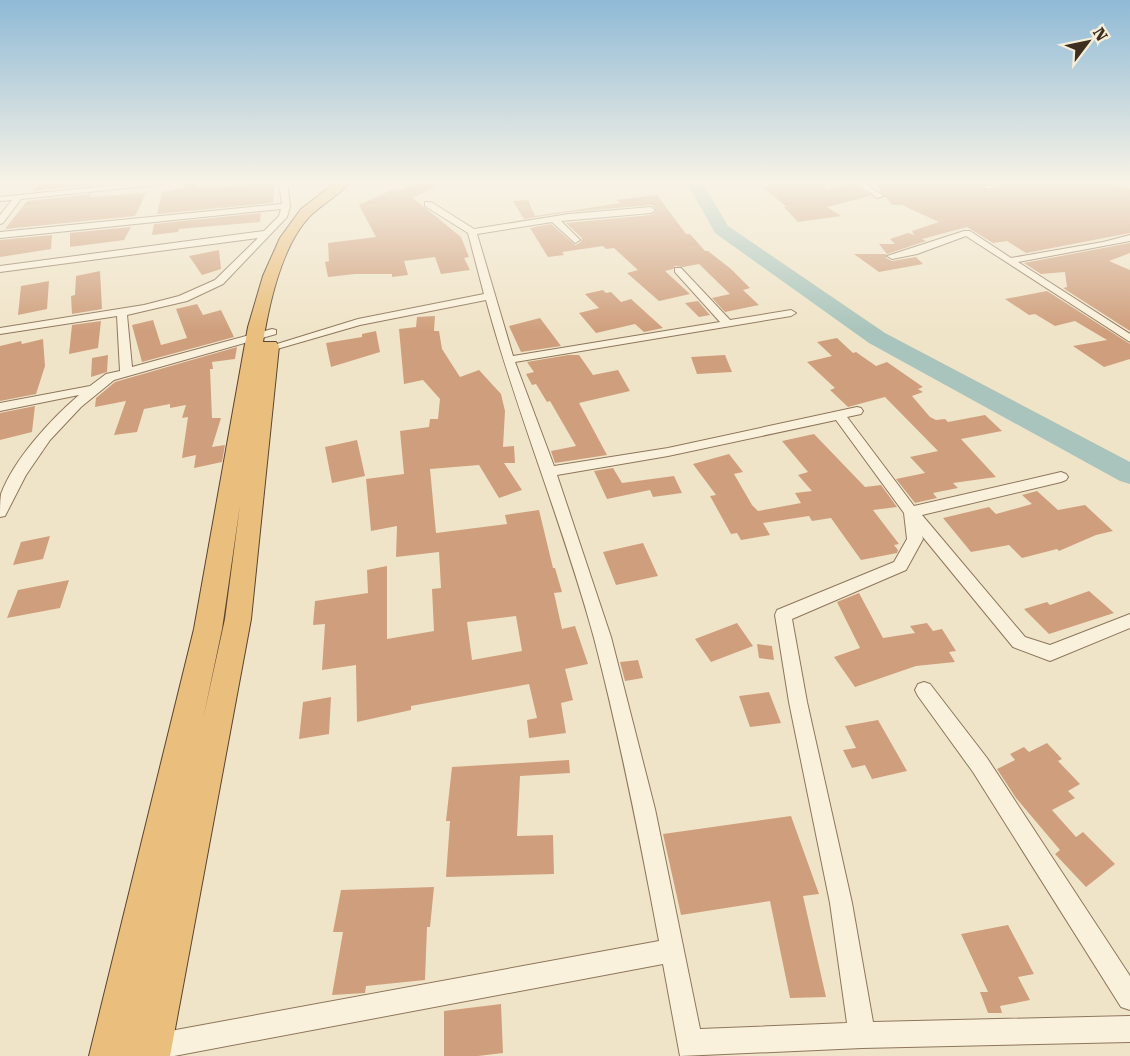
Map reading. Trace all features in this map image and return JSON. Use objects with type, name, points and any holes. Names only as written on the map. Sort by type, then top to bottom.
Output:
[{"type":"highway","points":[[150,1052],[238,619],[271,276],[291,232]]},
{"type":"highway","points":[[110,1056],[208,629],[266,338],[286,273],[305,232]]},
{"type":"street","points":[[0,235],[27,232]]},
{"type":"street","points":[[472,232],[508,360],[549,472],[605,649],[645,809],[692,1049],[862,1035],[1130,1029]]},
{"type":"street","points":[[567,232],[575,240]]},
{"type":"street","points":[[892,256],[914,252],[967,233],[1130,339]]},
{"type":"street","points":[[0,269],[265,234]]},
{"type":"street","points":[[0,331],[122,312],[186,297],[219,282],[265,234]]},
{"type":"street","points":[[1009,261],[1103,245],[1130,238]]},
{"type":"street","points":[[678,270],[726,322]]},
{"type":"street","points":[[0,512],[28,460],[69,412],[93,388],[110,377],[126,371],[266,338],[491,296]]},
{"type":"street","points":[[122,312],[126,371]]},
{"type":"street","points":[[508,360],[791,313]]},
{"type":"street","points":[[0,407],[93,388]]},
{"type":"street","points":[[549,472],[668,453],[857,411]]},
{"type":"street","points":[[838,414],[911,512],[1019,642],[1050,653],[1130,621]]},
{"type":"street","points":[[911,512],[1061,477]]},
{"type":"street","points":[[862,1035],[841,903],[798,702],[783,615],[900,566],[915,539],[911,512]]},
{"type":"street","points":[[924,690],[980,765],[1130,998]]},
{"type":"street","points":[[150,1052],[673,950]]},
{"type":"building","points":[[128,232],[124,240],[70,247],[70,233]]},
{"type":"building","points":[[152,232],[176,232],[152,235]]},
{"type":"building","points":[[373,232],[455,232],[461,237],[469,257],[464,258],[470,270],[441,274],[435,257],[404,261],[408,275],[392,277],[392,274],[355,274],[328,277],[325,262],[329,261],[328,243],[376,237]]},
{"type":"building","points":[[533,232],[560,232],[575,245],[581,242],[582,238],[576,232],[690,234],[705,251],[731,269],[750,288],[743,290],[759,305],[725,312],[712,298],[730,294],[699,264],[675,266],[665,271],[690,294],[659,301],[627,273],[638,270],[614,248],[606,249],[603,246],[562,252],[564,255],[548,257]]},
{"type":"building","points":[[913,232],[947,232],[922,239],[926,241],[887,254],[879,244],[895,244],[890,239],[908,233],[914,235]]},
{"type":"building","points":[[976,232],[1130,232],[1026,253],[1007,241],[993,243]]},
{"type":"building","points":[[52,235],[51,249],[0,257],[0,240]]},
{"type":"building","points":[[1130,243],[1130,253],[1109,261],[1130,270],[1130,331],[1063,288],[1067,287],[1065,272],[1041,274],[1024,263]]},
{"type":"building","points":[[219,250],[221,269],[202,275],[189,256]]},
{"type":"building","points":[[854,254],[886,254],[886,258],[892,261],[916,257],[923,264],[879,272]]},
{"type":"building","points":[[100,271],[102,309],[72,314],[71,296],[75,295],[76,276]]},
{"type":"building","points":[[49,281],[47,309],[18,315],[21,286]]},
{"type":"building","points":[[603,290],[606,293],[611,292],[621,302],[631,299],[663,328],[644,332],[635,324],[596,333],[579,313],[599,308],[585,294]]},
{"type":"building","points":[[1047,291],[1130,344],[1130,359],[1104,367],[1073,346],[1107,340],[1075,321],[1055,326],[1035,314],[1029,315],[1005,299]]},
{"type":"building","points":[[698,301],[710,315],[699,317],[685,303]]},
{"type":"building","points":[[197,304],[203,315],[221,310],[234,337],[142,362],[132,325],[153,320],[161,345],[187,338],[176,309]]},
{"type":"building","points":[[435,316],[434,331],[439,331],[442,349],[460,377],[479,370],[501,394],[505,411],[503,447],[514,446],[515,463],[504,463],[522,490],[499,498],[479,465],[430,469],[436,533],[507,524],[505,515],[539,510],[553,568],[555,568],[562,592],[554,593],[562,629],[575,626],[588,664],[565,669],[573,700],[561,703],[566,733],[529,738],[527,720],[537,718],[529,684],[411,706],[411,710],[357,722],[356,665],[322,670],[325,624],[313,625],[315,601],[368,593],[367,570],[387,566],[387,639],[434,631],[432,589],[441,588],[439,552],[396,557],[397,526],[371,531],[366,479],[404,474],[400,431],[429,427],[430,419],[438,419],[440,399],[423,380],[404,384],[399,329],[416,327],[417,317]],"holes":[[[516,616],[522,651],[472,660],[467,622]]]},
{"type":"building","points":[[540,318],[561,346],[521,352],[509,326]]},
{"type":"building","points":[[101,321],[98,348],[69,354],[72,325]]},
{"type":"building","points":[[376,331],[380,352],[331,367],[326,343],[362,337],[362,334]]},
{"type":"building","points":[[837,338],[853,353],[856,352],[876,366],[887,362],[923,387],[918,389],[923,392],[912,396],[930,417],[936,420],[945,419],[948,422],[985,415],[1002,431],[961,439],[996,477],[953,483],[958,488],[933,493],[937,498],[915,503],[896,479],[925,473],[910,457],[938,451],[885,397],[848,407],[830,390],[835,388],[807,362],[832,356],[817,342]]},
{"type":"building","points":[[43,339],[45,366],[36,394],[0,401],[0,346]]},
{"type":"building","points":[[237,347],[235,359],[212,362],[213,369],[210,369],[212,418],[221,418],[212,447],[225,445],[222,462],[194,468],[196,455],[182,458],[188,417],[182,418],[186,405],[170,408],[170,404],[144,409],[137,432],[114,435],[126,401],[95,407],[96,398],[115,382]]},
{"type":"building","points":[[108,355],[107,372],[91,377],[92,358]]},
{"type":"building","points":[[579,355],[593,375],[618,370],[630,391],[579,403],[607,455],[555,463],[551,451],[576,446],[550,401],[547,402],[536,384],[532,385],[526,374],[534,372],[527,362]]},
{"type":"building","points":[[725,355],[732,372],[697,374],[691,357]]},
{"type":"building","points":[[35,406],[32,432],[0,440],[0,413]]},
{"type":"building","points":[[814,434],[865,487],[881,485],[897,507],[873,510],[899,544],[894,545],[898,550],[897,553],[861,560],[831,518],[812,521],[809,516],[763,523],[770,535],[741,540],[737,533],[731,534],[710,496],[716,495],[693,464],[729,454],[743,472],[734,474],[758,511],[801,503],[795,493],[812,491],[798,475],[808,472],[782,441]]},
{"type":"building","points":[[357,440],[365,476],[332,483],[325,447]]},
{"type":"building","points":[[613,468],[622,483],[674,476],[682,493],[653,497],[650,490],[607,499],[594,471]]},
{"type":"building","points":[[1037,491],[1058,510],[1085,505],[1113,531],[1096,535],[1059,551],[1057,549],[1022,558],[1009,545],[971,552],[943,518],[989,507],[996,514],[1032,504],[1022,495]]},
{"type":"building","points":[[50,536],[43,559],[13,565],[21,542]]},
{"type":"building","points":[[643,543],[658,576],[616,585],[603,552]]},
{"type":"building","points":[[69,580],[60,608],[7,618],[18,590]]},
{"type":"building","points":[[1089,591],[1114,613],[1049,634],[1024,609],[1047,602],[1050,605]]},
{"type":"building","points":[[859,593],[883,638],[915,633],[910,626],[927,623],[933,631],[942,629],[956,651],[949,652],[955,662],[916,666],[855,687],[834,657],[860,648],[837,602]]},
{"type":"building","points":[[737,623],[753,646],[711,662],[695,639]]},
{"type":"building","points":[[757,644],[772,646],[774,660],[759,658]]},
{"type":"building","points":[[638,660],[643,678],[625,681],[620,662]]},
{"type":"building","points":[[769,692],[781,723],[750,727],[739,696]]},
{"type":"building","points":[[331,697],[329,734],[299,739],[303,702]]},
{"type":"building","points":[[878,720],[907,771],[872,779],[865,765],[852,768],[843,750],[856,748],[845,726]]},
{"type":"building","points":[[1047,743],[1062,759],[1058,761],[1080,784],[1068,791],[1075,798],[1052,810],[1076,837],[1083,832],[1115,864],[1086,887],[1055,854],[1060,850],[1016,798],[997,769],[1015,760],[1010,754],[1024,747],[1029,752]]},
{"type":"building","points":[[569,760],[570,773],[520,776],[517,836],[553,835],[554,874],[446,877],[450,821],[446,821],[452,767]]},
{"type":"building","points":[[791,816],[819,894],[803,896],[826,997],[790,998],[770,901],[681,915],[663,834]]},
{"type":"building","points":[[434,887],[430,927],[427,927],[425,980],[366,986],[365,993],[332,995],[343,932],[333,932],[341,890]]},
{"type":"building","points":[[1008,925],[1034,974],[1018,977],[1030,1000],[1000,1006],[1002,1013],[988,1013],[980,992],[988,992],[961,934]]},
{"type":"building","points":[[501,1004],[503,1053],[444,1056],[444,1011]]},
{"type":"waterway","points":[[726,232],[877,338],[1130,474]]}]
